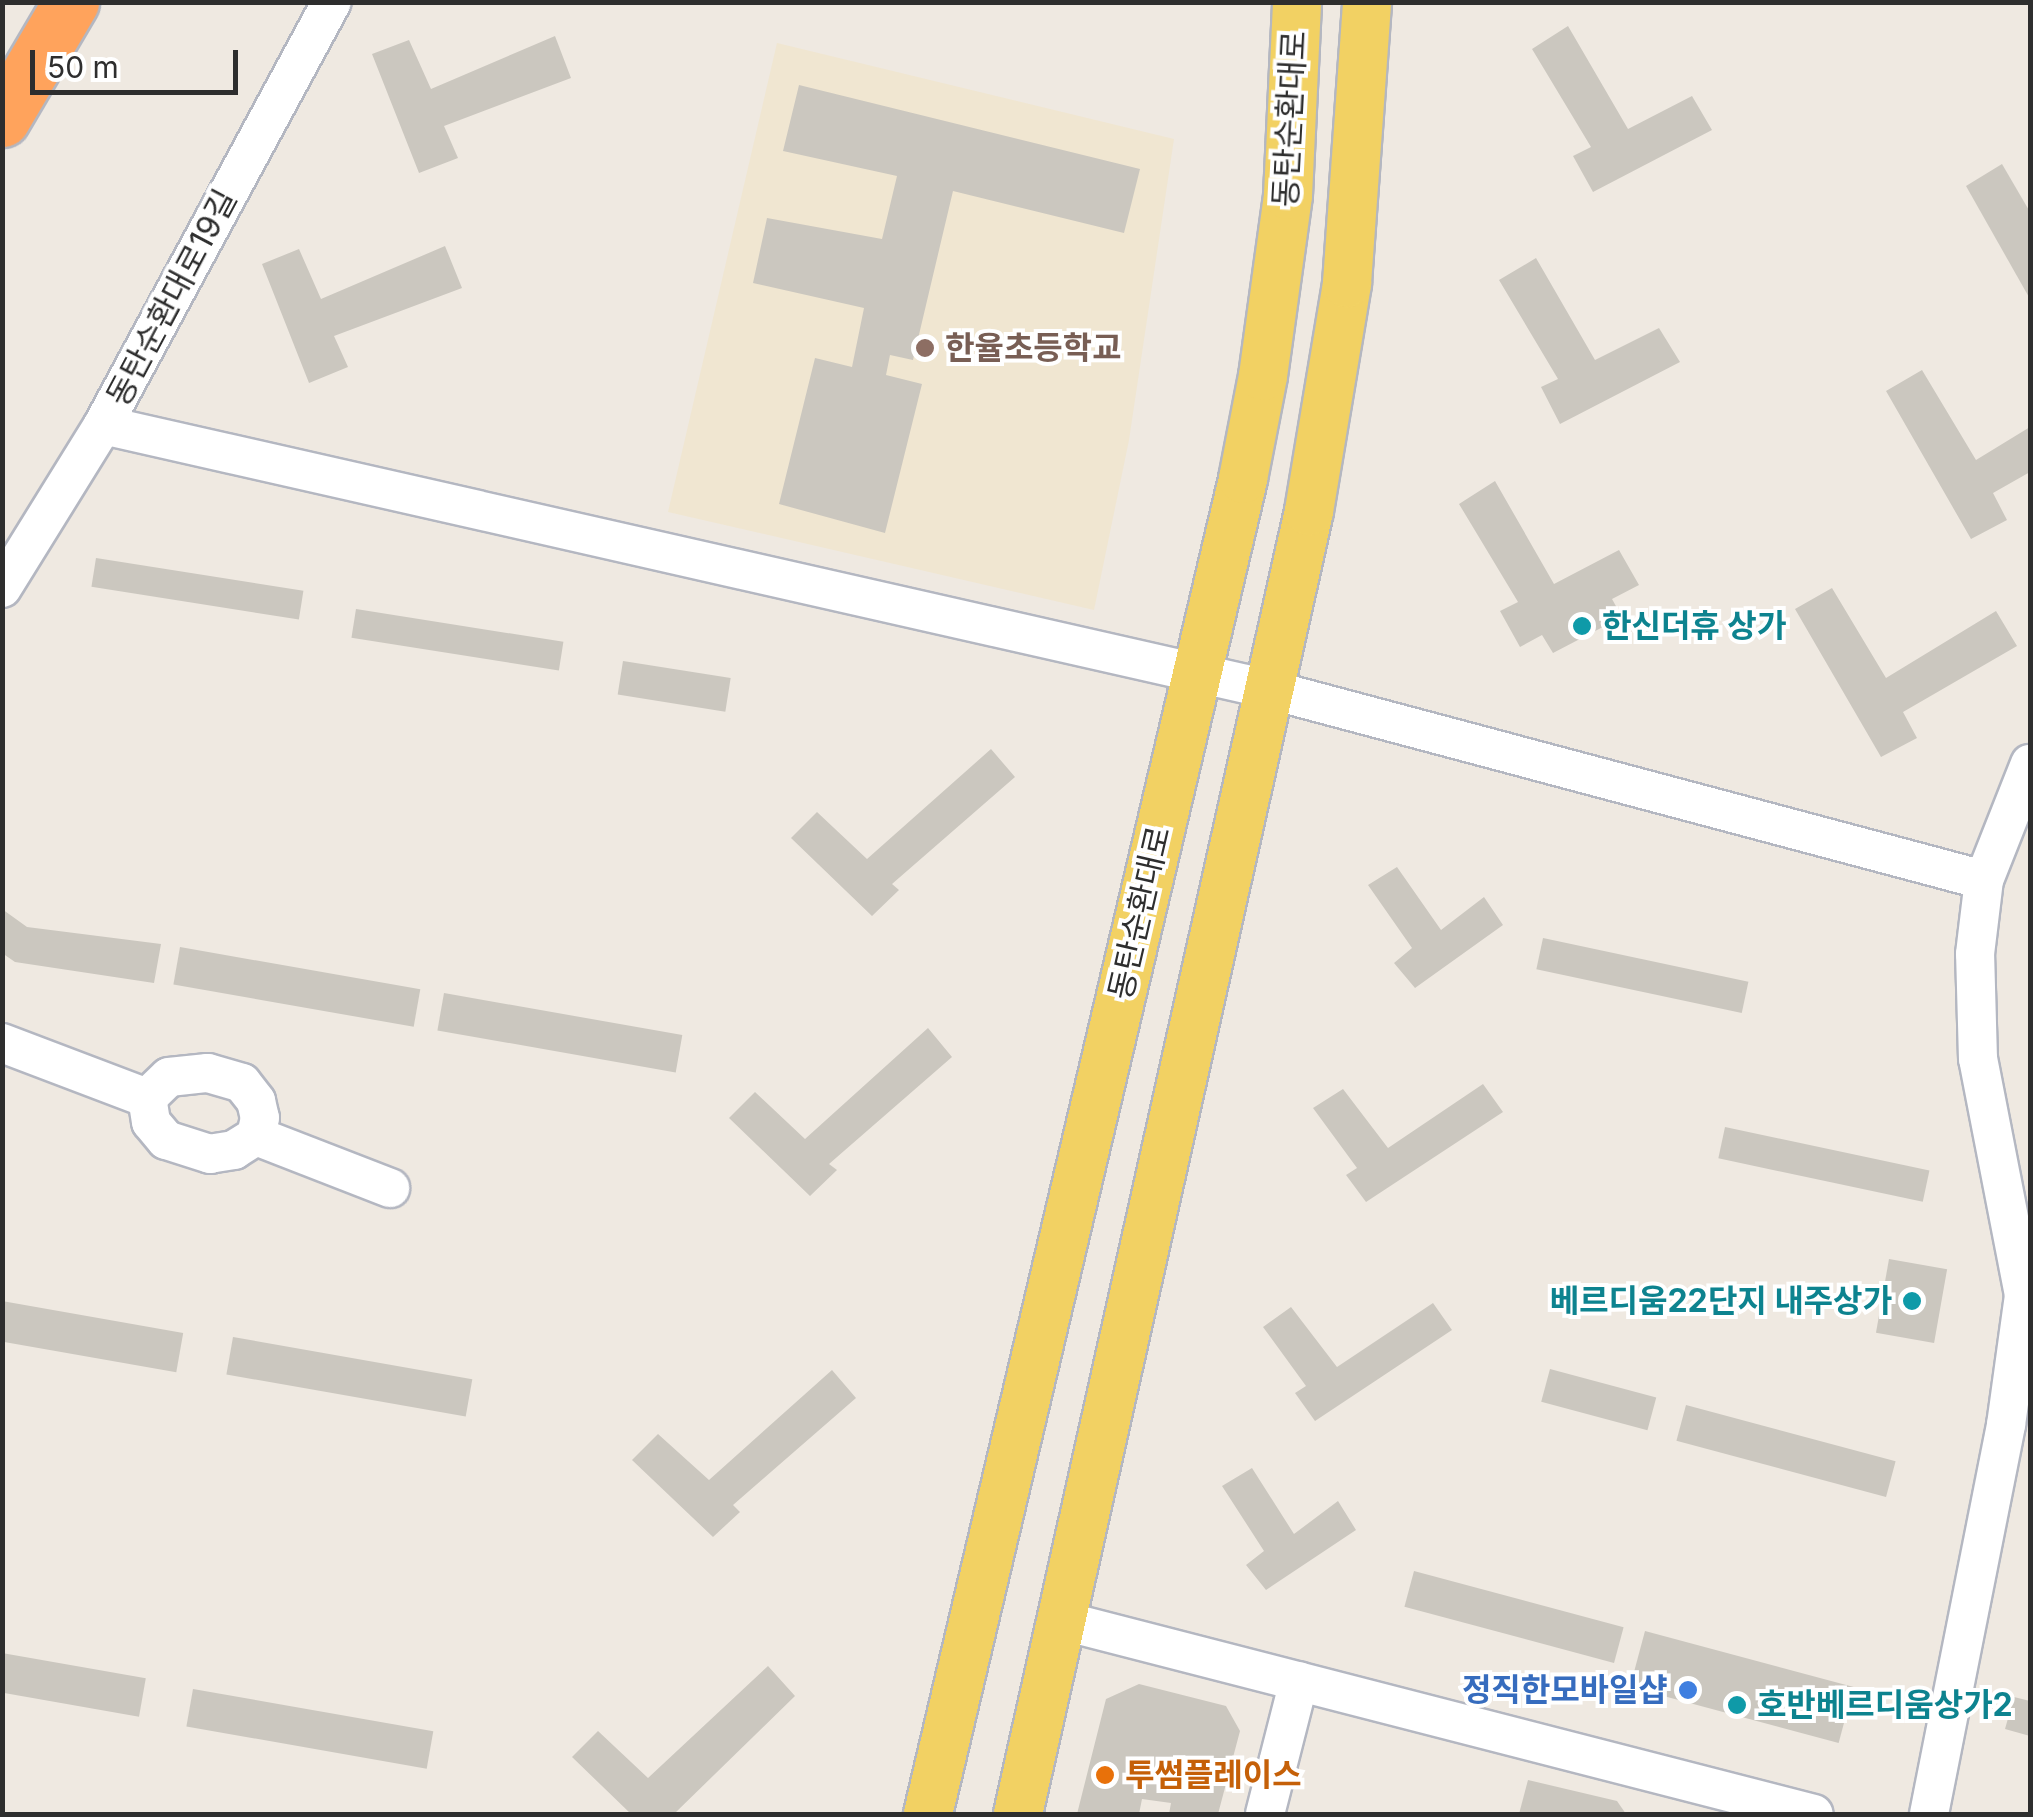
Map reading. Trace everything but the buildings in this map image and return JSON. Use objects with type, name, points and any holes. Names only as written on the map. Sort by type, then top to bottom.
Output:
[{"type":"highway","points":[[2,119],[71,2]]},
{"type":"main road","name":"동탄순환대로","points":[[928,1814],[1243,479],[1276,290],[1292,144],[1296,2]]},
{"type":"main road","points":[[1018,1814],[1309,512],[1348,282],[1367,2]]},
{"type":"street","name":"동탄순환대로19길","points":[[2,588],[103,425],[332,2]]},
{"type":"street","points":[[103,425],[1268,689],[1984,880]]},
{"type":"street","points":[[1929,1814],[2006,1425],[2024,1295],[1978,1060],[1975,954],[1984,880],[2030,764]]},
{"type":"street","points":[[2,1043],[147,1098]]},
{"type":"street","points":[[208,1073],[242,1083],[256,1101],[260,1118],[256,1136],[234,1150],[210,1154],[166,1140],[152,1122],[147,1098],[168,1077],[208,1073]]},
{"type":"street","points":[[256,1136],[390,1188]]},
{"type":"street","points":[[1064,1621],[1299,1681],[1697,1800],[1814,1814]]},
{"type":"street","points":[[1265,1814],[1299,1681]]},
{"type":"shaded area","name":"한율초등학교","points":[[777,43],[1174,139],[1129,440],[1094,610],[668,512]]},
{"type":"place","name":"한율초등학교","points":[[925,348]]},
{"type":"place","name":"한신더휴 상가","points":[[1582,626]]},
{"type":"place","name":"베르디움22단지 내주상가","points":[[1912,1301]]},
{"type":"place","name":"정직한모바일샵","points":[[1688,1690]]},
{"type":"place","name":"호반베르디움상가2","points":[[1737,1705]]},
{"type":"place","name":"투썸플레이스","points":[[1105,1775]]}]
